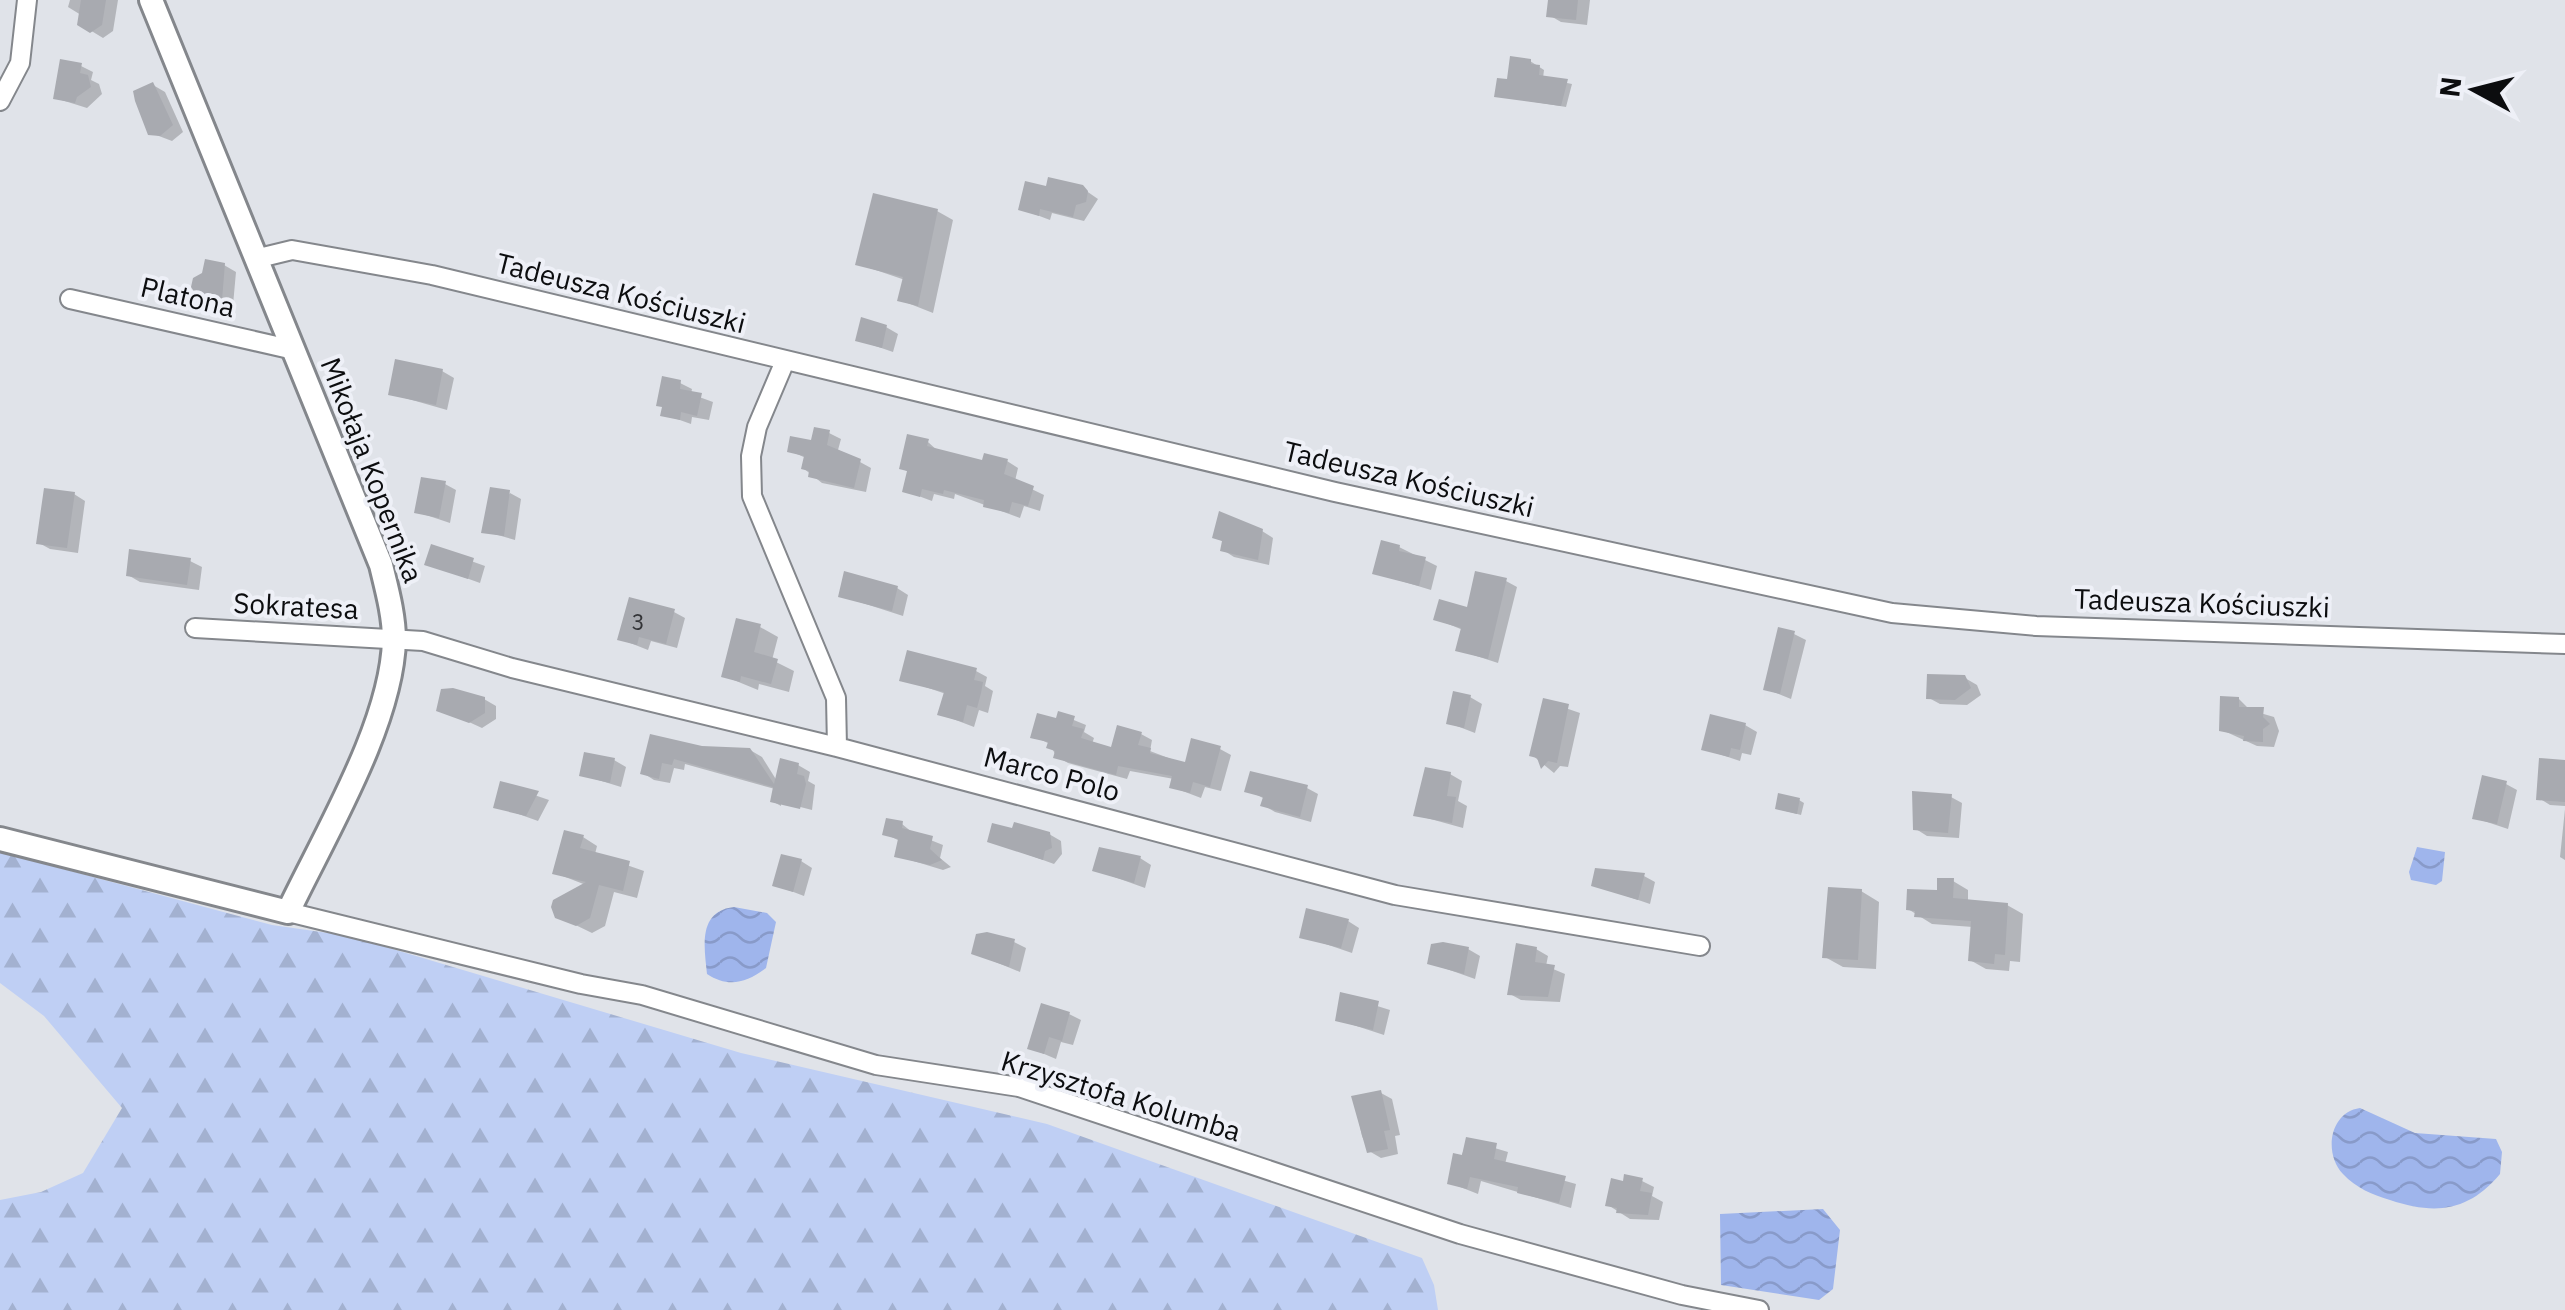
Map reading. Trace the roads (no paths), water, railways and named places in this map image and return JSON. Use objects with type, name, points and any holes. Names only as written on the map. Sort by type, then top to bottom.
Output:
[{"type":"street","points":[[0,101],[20,63],[27,0]]},
{"type":"street","name":"Mikołaja Kopernika","points":[[151,0],[382,564],[394,640],[379,716],[288,912]]},
{"type":"street","name":"Tadeusza Kościuszki","points":[[259,258],[292,250],[432,275],[1351,495],[1892,613],[2036,626],[2565,644]]},
{"type":"street","name":"Platona","points":[[70,299],[294,350]]},
{"type":"street","points":[[785,361],[757,426],[751,456],[752,496],[836,698],[837,747]]},
{"type":"street","name":"Sokratesa","points":[[195,628],[394,640]]},
{"type":"street","name":"Marco Polo","points":[[394,640],[424,641],[512,668],[837,747],[1395,894],[1700,946]]},
{"type":"street","points":[[0,839],[288,912]]},
{"type":"street","name":"Krzysztofa Kolumba","points":[[288,912],[642,995],[876,1065],[1019,1087],[1460,1234],[1682,1294],[1759,1310]]},
{"type":"water","points":[[2417,847],[2445,852],[2442,881],[2436,885],[2411,880],[2409,872]]},
{"type":"water","points":[[734,907],[767,913],[776,922],[766,968],[745,980],[730,982],[707,974],[705,942],[714,915]]},
{"type":"water","points":[[2360,1108],[2415,1133],[2496,1139],[2502,1152],[2500,1174],[2476,1196],[2450,1207],[2422,1208],[2371,1193],[2343,1174],[2333,1155],[2336,1125],[2350,1111]]},
{"type":"water","points":[[1823,1209],[1840,1230],[1833,1289],[1819,1300],[1721,1285],[1720,1214]]}]
